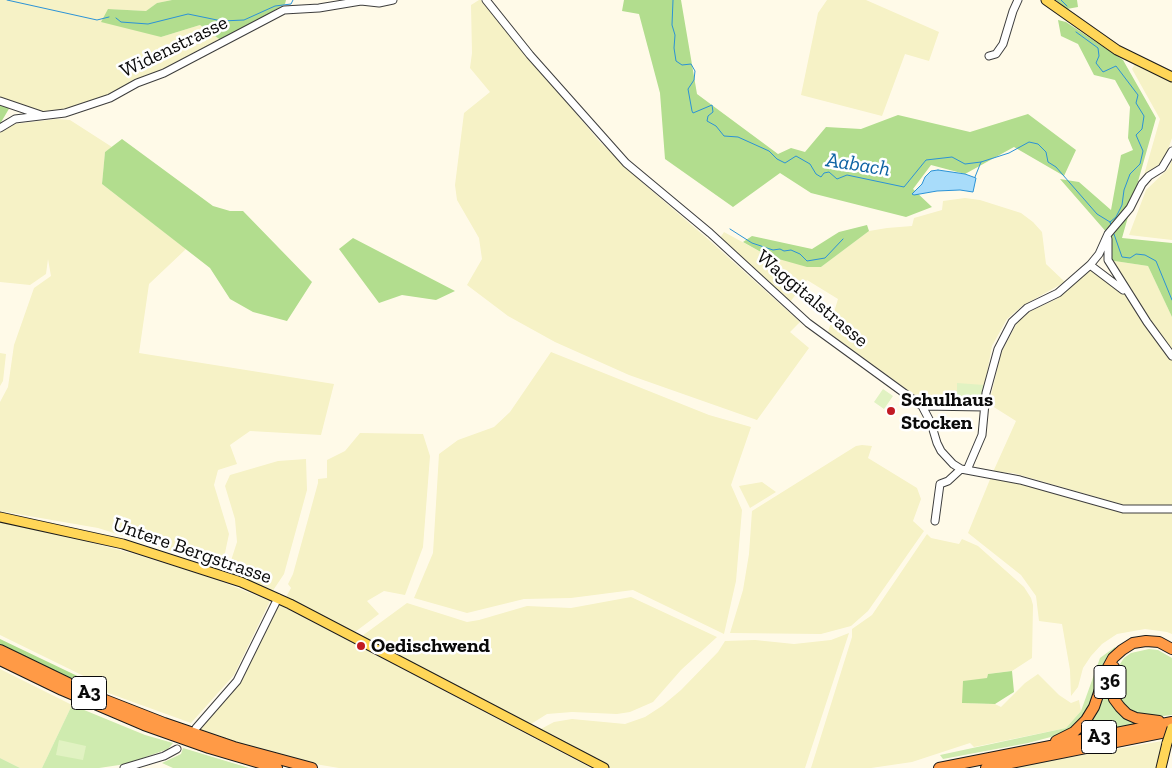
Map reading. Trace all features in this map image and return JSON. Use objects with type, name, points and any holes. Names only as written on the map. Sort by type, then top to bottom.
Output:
[{"type":"highway","points":[[1025,752],[1067,736],[1084,723],[1094,707],[1110,663],[1122,650],[1133,643],[1146,641],[1159,642],[1172,648]]},
{"type":"highway","name":"36","points":[[1172,654],[1161,648],[1150,646],[1128,651],[1114,666],[1110,686],[1116,702],[1130,716],[1149,721],[1172,721]]},
{"type":"highway","name":"A3","points":[[0,650],[70,684],[164,724],[234,747],[312,768]]},
{"type":"highway","name":"A3","points":[[0,660],[69,694],[135,722],[208,748],[277,768]]},
{"type":"highway","name":"A3","points":[[938,768],[1172,721]]},
{"type":"highway","name":"A3","points":[[986,768],[1118,742],[1172,729]]},
{"type":"highway","points":[[1118,742],[1135,742],[1172,735]]},
{"type":"main road","points":[[1046,0],[1118,50],[1172,77]]},
{"type":"main road","name":"Untere Bergstrasse","points":[[0,517],[123,544],[222,575],[278,598],[604,768]]},
{"type":"main road","points":[[1161,768],[1172,729]]},
{"type":"main road","points":[[1165,755],[1165,768]]},
{"type":"street","name":"Widenstrasse","points":[[0,128],[15,119],[65,114],[110,98],[136,83],[164,73],[284,10],[319,8],[362,1],[379,3],[393,0]]},
{"type":"street","name":"Waggitalstrasse","points":[[486,0],[530,55],[626,163],[710,233],[808,323],[922,406],[941,451],[953,464],[964,469]]},
{"type":"street","points":[[989,56],[996,54],[1003,44],[1018,0]]},
{"type":"street","points":[[0,101],[44,116]]},
{"type":"street","points":[[935,521],[940,484],[964,469],[982,435],[986,393],[998,350],[1012,322],[1027,308],[1058,293],[1090,265],[1099,254],[1111,231],[1130,208],[1142,184],[1149,176],[1162,168],[1172,151]]},
{"type":"street","points":[[1111,231],[1108,260],[1127,293],[1172,356]]},
{"type":"street","points":[[1090,265],[1127,293]]},
{"type":"street","points":[[922,406],[985,408]]},
{"type":"street","points":[[964,469],[1020,480],[1123,509],[1172,509]]},
{"type":"street","points":[[196,728],[236,681],[278,598]]},
{"type":"street","points":[[124,768],[164,756],[178,749]]},
{"type":"shaded area","points":[[0,0],[172,0],[157,3],[146,11],[108,9],[161,37],[200,25],[222,41],[110,98],[44,115],[0,101]]},
{"type":"shaded area","points":[[481,0],[599,141],[645,185],[800,322],[790,332],[809,348],[757,420],[629,375],[555,342],[508,316],[467,285],[482,259],[479,238],[457,200],[455,185],[464,113],[490,92],[470,68],[472,53],[471,5]]},
{"type":"shaded area","points":[[827,0],[866,0],[939,32],[929,61],[905,54],[882,116],[801,95],[818,13]]},
{"type":"shaded area","points":[[1135,64],[1172,82],[1172,138],[1164,161],[1144,175],[1160,119],[1132,69]]},
{"type":"shaded area","points":[[57,119],[70,120],[112,147],[105,152],[102,184],[186,249],[149,284],[139,353],[334,384],[321,435],[250,431],[230,445],[237,464],[218,470],[214,485],[229,534],[222,567],[98,528],[0,511],[0,402],[8,387],[14,345],[34,288],[51,276],[48,259],[46,274],[30,285],[0,282],[0,129],[6,125]]},
{"type":"shaded area","points":[[1172,160],[1172,240],[1129,235],[1146,190],[1169,168]]},
{"type":"shaded area","points":[[965,198],[980,200],[1021,213],[1033,222],[1042,232],[1046,264],[1065,282],[1022,306],[1007,319],[992,346],[982,400],[923,401],[828,332],[838,299],[807,280],[790,302],[720,238],[724,232],[768,256],[821,267],[869,231],[912,226],[914,218],[942,210],[943,201]]},
{"type":"shaded area","points":[[1108,260],[1148,266],[1172,317],[1172,506],[1124,505],[1013,473],[993,472],[1016,421],[989,404],[1001,353],[1017,323],[1029,312],[1057,299],[1070,283],[1090,265],[1126,292]]},
{"type":"shaded area","points":[[551,352],[709,415],[751,427],[731,485],[742,510],[736,581],[724,634],[633,590],[571,598],[524,599],[467,613],[414,598],[433,553],[439,454],[458,440],[494,427],[510,412]]},
{"type":"shaded area","points":[[0,353],[6,354],[3,381],[0,386]]},
{"type":"shaded area","points":[[360,433],[423,434],[430,456],[423,547],[405,595],[384,591],[367,601],[379,614],[355,632],[286,597],[291,588],[288,584],[293,574],[318,479],[327,478],[327,460],[345,451]]},
{"type":"shaded area","points":[[856,446],[872,446],[868,458],[917,488],[921,499],[913,521],[924,531],[868,611],[851,626],[821,634],[730,633],[743,590],[749,554],[752,511]]},
{"type":"shaded area","points":[[306,459],[307,490],[284,574],[272,592],[227,573],[237,542],[235,519],[225,486],[230,475],[278,461]]},
{"type":"shaded area","points":[[991,477],[1122,512],[1172,512],[1172,634],[1145,629],[1117,634],[1102,644],[1091,656],[1083,668],[1078,687],[1071,696],[1070,670],[1062,624],[1039,621],[1036,596],[1021,575],[968,533]]},
{"type":"shaded area","points":[[762,482],[776,492],[750,508],[739,486]]},
{"type":"shaded area","points":[[0,519],[131,553],[210,577],[270,601],[234,675],[191,723],[100,690],[98,683],[0,635]]},
{"type":"shaded area","points":[[927,534],[931,538],[959,544],[962,539],[978,546],[1024,587],[1033,605],[1032,658],[1012,671],[988,674],[987,678],[962,703],[995,704],[1001,707],[1025,683],[1038,674],[1059,695],[1071,703],[1079,700],[1081,711],[1066,728],[974,747],[970,743],[912,762],[871,768],[811,768],[852,637],[852,629],[872,615]]},
{"type":"shaded area","points":[[631,597],[717,637],[681,670],[653,702],[630,712],[617,714],[572,712],[547,714],[531,724],[363,640],[362,636],[407,603],[467,622],[527,606],[571,608]]},
{"type":"shaded area","points":[[278,604],[591,768],[339,768],[315,764],[253,748],[198,730],[244,676]]},
{"type":"shaded area","points":[[849,633],[805,768],[610,768],[539,730],[554,722],[572,719],[625,724],[645,717],[681,690],[718,652],[725,641],[755,640],[794,644],[831,640]]},
{"type":"shaded area","points":[[0,669],[72,705],[42,768],[20,768],[0,758]]},
{"type":"shaded area","points":[[1162,741],[1157,768],[1009,768]]},
{"type":"green space","points":[[172,0],[286,0],[285,4],[222,41],[200,25],[161,37],[101,22],[108,9],[146,11],[157,3]]},
{"type":"green space","points":[[624,0],[681,0],[697,94],[778,154],[791,148],[805,152],[826,127],[861,129],[898,115],[970,132],[1028,114],[1076,150],[1064,176],[1014,147],[965,174],[931,165],[913,189],[932,207],[906,217],[811,193],[780,173],[733,207],[665,159],[660,93],[639,14],[622,11]]},
{"type":"green space","points":[[1056,0],[1077,0],[1078,7],[1067,9]]},
{"type":"green space","points":[[1058,20],[1066,22],[1123,60],[1156,118],[1122,238],[1172,243],[1172,317],[1148,266],[1108,260],[1108,234],[1060,179],[1079,182],[1111,210],[1121,155],[1133,150],[1128,138],[1130,107],[1115,80],[1094,75],[1078,44],[1061,36]]},
{"type":"green space","points":[[0,104],[10,107],[0,124]]},
{"type":"green space","points":[[122,139],[213,206],[230,211],[243,211],[312,282],[287,321],[253,312],[230,299],[210,268],[102,184],[105,152]]},
{"type":"green space","points":[[867,225],[869,231],[821,267],[807,267],[768,256],[743,242],[752,236],[812,249],[839,232]]},
{"type":"green space","points":[[353,238],[455,291],[436,300],[402,295],[379,303],[339,249]]},
{"type":"green space","points":[[957,383],[984,385],[982,400],[957,399]]},
{"type":"green space","points":[[883,389],[893,396],[884,409],[874,402]]},
{"type":"green space","points":[[0,639],[92,683],[95,690],[35,663],[0,644]]},
{"type":"green space","points":[[1115,647],[1116,650],[1088,712],[1074,728],[1066,733],[1028,743],[943,759],[940,755],[1066,728],[1081,711],[1100,658]]},
{"type":"green space","points":[[1149,649],[1158,650],[1172,658],[1172,715],[1142,716],[1128,710],[1117,696],[1115,676],[1124,658],[1131,653]]},
{"type":"green space","points":[[1012,671],[1014,692],[995,704],[962,703],[963,681],[987,678],[988,674]]},
{"type":"green space","points":[[1107,675],[1108,685],[1137,724],[1072,738]]},
{"type":"green space","points":[[72,705],[145,735],[173,743],[168,749],[126,764],[99,768],[42,768]]},
{"type":"green space","points":[[59,740],[86,746],[83,760],[56,755]]},
{"type":"green space","points":[[183,748],[249,768],[173,768],[162,763],[181,754]]},
{"type":"green space","points":[[0,758],[20,768],[0,768]]},
{"type":"water","points":[[938,170],[965,174],[976,178],[973,192],[960,190],[912,194],[931,171]]},
{"type":"waterway","points":[[7,0],[97,20],[109,17]]},
{"type":"waterway","points":[[116,18],[121,22],[148,24],[188,14],[222,21],[244,20],[275,6],[291,4],[293,0]]},
{"type":"waterway","name":"Aabach","points":[[673,0],[672,25],[675,35],[676,61],[682,65],[691,64],[695,71],[694,80],[688,89],[692,111],[693,113],[712,105],[713,112],[708,116],[707,121],[716,126],[724,136],[738,137],[769,151],[777,159],[785,163],[796,156],[810,164],[816,174],[821,177],[824,173],[829,172],[837,179],[847,175],[904,187],[926,160],[952,157],[965,164],[981,162],[1009,153],[1029,142],[1038,144],[1046,152],[1048,162],[1056,167],[1097,214],[1110,222],[1111,225]]},
{"type":"waterway","points":[[1061,0],[1067,6]]},
{"type":"waterway","points":[[1076,32],[1098,48],[1099,56],[1096,63],[1103,72],[1116,66],[1138,95],[1136,103],[1144,116],[1142,129],[1136,135],[1143,151],[1140,164],[1130,174],[1124,190],[1122,205],[1116,217],[1110,222]]},
{"type":"waterway","points":[[975,177],[981,162]]},
{"type":"waterway","points":[[730,229],[752,243],[773,250],[791,250],[800,254],[807,261],[825,258],[843,239]]},
{"type":"waterway","name":"Aabach","points":[[1114,234],[1122,257],[1130,258],[1136,254],[1145,255],[1156,261],[1172,300]]},
{"type":"place","name":"Schulhaus Stocken","points":[[891,411]]},
{"type":"place","name":"Oedischwend","points":[[361,646]]}]
